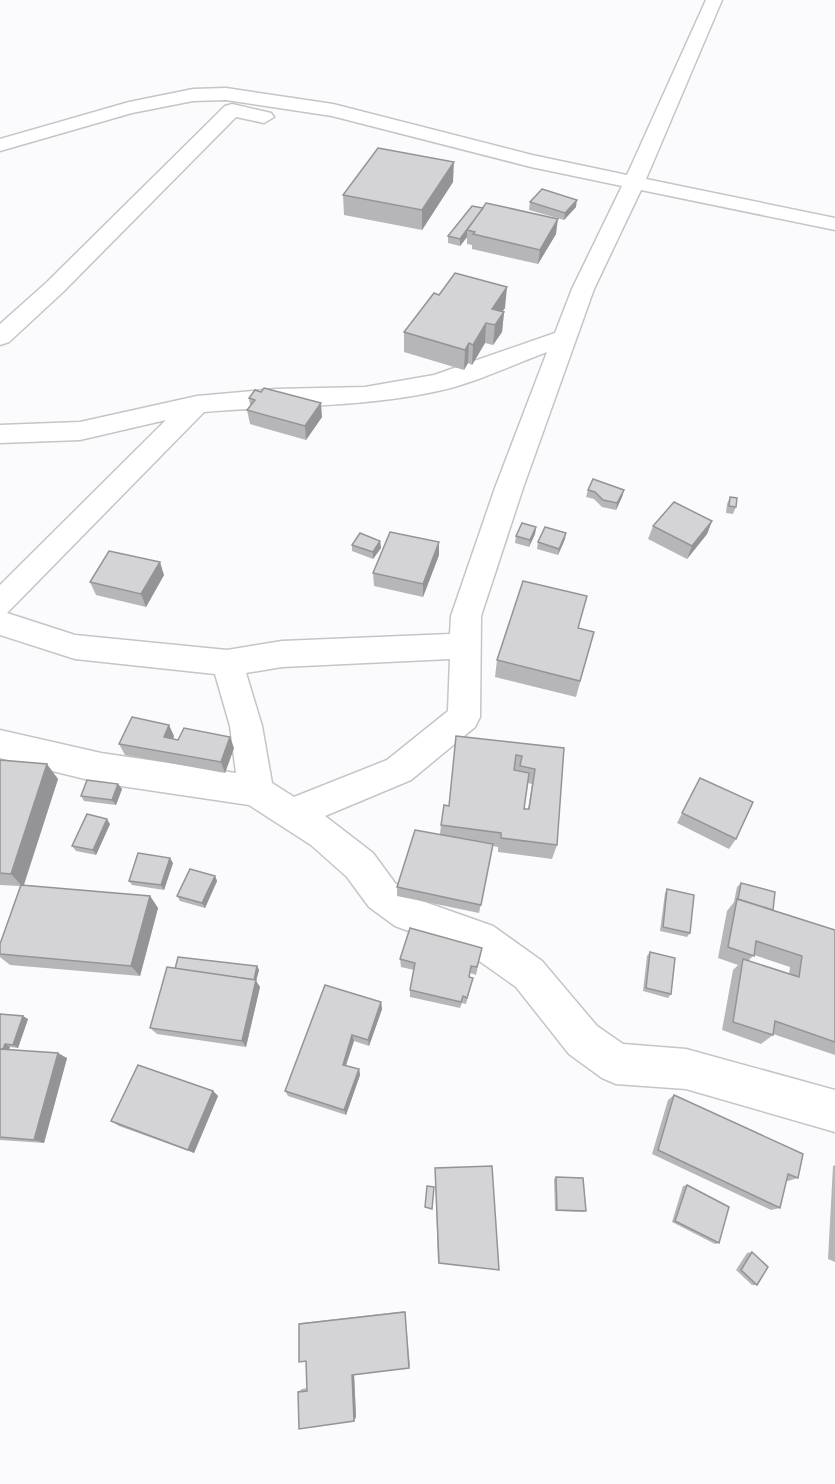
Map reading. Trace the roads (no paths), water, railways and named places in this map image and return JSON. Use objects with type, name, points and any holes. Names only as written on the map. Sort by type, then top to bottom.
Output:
[{"type":"street","points":[[291,814],[399,770],[465,717],[466,616],[583,289],[631,190],[714,0]]},
{"type":"street","points":[[0,145],[129,108],[193,95],[226,94],[333,110],[531,161],[631,190],[835,224]]},
{"type":"street","points":[[0,337],[55,287],[232,110],[301,126]]},
{"type":"street","points":[[471,166],[549,186]]},
{"type":"street","points":[[594,195],[631,190]]},
{"type":"street","points":[[0,434],[80,431],[197,404],[276,397],[365,395],[438,383],[564,338]]},
{"type":"street","points":[[0,604],[197,404]]},
{"type":"street","points":[[0,623],[75,647],[227,663],[282,654],[464,646]]},
{"type":"street","points":[[227,663],[246,726],[256,791]]},
{"type":"street","points":[[0,744],[101,768],[256,791],[323,834],[360,865],[382,895],[408,914],[480,939],[529,974],[584,1040],[616,1064],[686,1069],[835,1111]]}]
